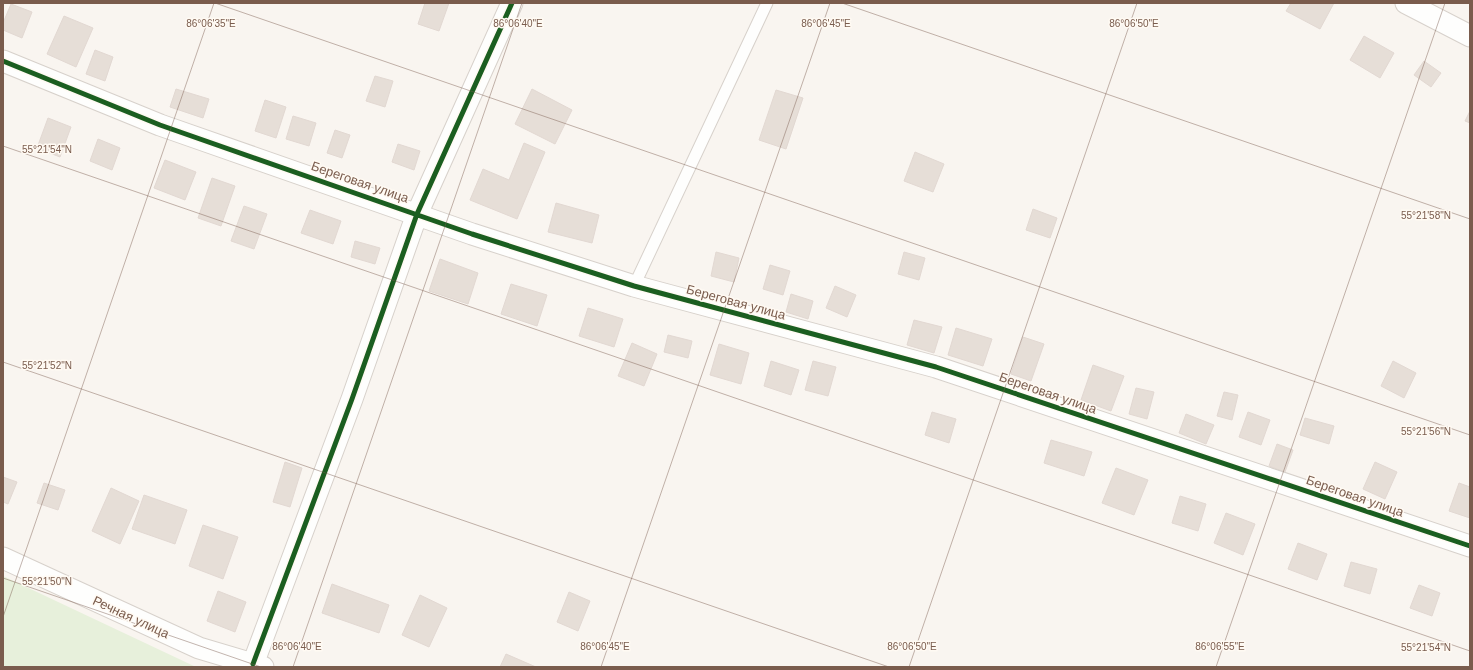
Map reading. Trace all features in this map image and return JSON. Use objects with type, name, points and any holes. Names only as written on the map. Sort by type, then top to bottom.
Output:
[{"type":"street","points":[[258,665],[417,214],[512,3]]},
{"type":"street","points":[[1406,3],[1470,36]]},
{"type":"street","name":"Береговая улица","points":[[3,61],[160,125],[472,234],[634,286],[936,367],[1470,546]]},
{"type":"street","name":"Речная улица","points":[[3,558],[199,648],[258,665]]},
{"type":"lane","points":[[634,286],[767,3]]},
{"type":"green space","points":[[3,576],[196,667],[3,667]]},
{"type":"building","points":[[425,3],[449,3],[439,31],[418,24]]},
{"type":"building","points":[[1291,3],[1334,3],[1320,29],[1286,11]]},
{"type":"building","points":[[11,4],[32,12],[22,38],[3,30],[3,23]]},
{"type":"building","points":[[64,16],[93,28],[76,67],[47,54]]},
{"type":"building","points":[[1364,36],[1394,53],[1380,78],[1350,60]]},
{"type":"building","points":[[95,50],[113,57],[105,81],[86,74]]},
{"type":"building","points":[[1424,61],[1441,73],[1431,87],[1414,75]]},
{"type":"building","points":[[375,76],[393,81],[385,107],[366,101]]},
{"type":"building","points":[[176,89],[209,99],[203,118],[170,107]]},
{"type":"building","points":[[532,89],[572,110],[555,144],[515,124]]},
{"type":"building","points":[[776,90],[803,98],[786,149],[759,140]]},
{"type":"building","points":[[265,100],[286,107],[276,138],[255,131]]},
{"type":"building","points":[[1470,111],[1470,123],[1465,121]]},
{"type":"building","points":[[293,116],[316,123],[309,146],[286,139]]},
{"type":"building","points":[[48,118],[71,127],[60,157],[37,148]]},
{"type":"building","points":[[335,130],[350,135],[342,158],[327,153]]},
{"type":"building","points":[[98,139],[120,148],[112,170],[90,161]]},
{"type":"building","points":[[524,143],[545,152],[517,219],[470,200],[483,169],[509,180]]},
{"type":"building","points":[[398,144],[420,151],[414,170],[392,162]]},
{"type":"building","points":[[915,152],[944,164],[933,192],[904,181]]},
{"type":"building","points":[[165,160],[196,172],[185,200],[154,188]]},
{"type":"building","points":[[212,178],[235,186],[221,226],[198,218]]},
{"type":"building","points":[[556,203],[599,215],[592,243],[548,232]]},
{"type":"building","points":[[244,206],[267,214],[254,249],[231,241]]},
{"type":"building","points":[[1033,209],[1057,218],[1050,238],[1026,230]]},
{"type":"building","points":[[310,210],[341,221],[333,244],[301,233]]},
{"type":"building","points":[[355,241],[380,248],[375,264],[351,257]]},
{"type":"building","points":[[716,252],[739,258],[734,282],[711,276]]},
{"type":"building","points":[[904,252],[925,258],[919,280],[898,274]]},
{"type":"building","points":[[440,259],[478,273],[468,304],[429,291]]},
{"type":"building","points":[[770,265],[790,271],[783,295],[763,289]]},
{"type":"building","points":[[511,284],[547,295],[537,326],[501,314]]},
{"type":"building","points":[[835,286],[856,295],[847,317],[826,308]]},
{"type":"building","points":[[791,294],[813,301],[808,319],[786,312]]},
{"type":"building","points":[[588,308],[623,319],[614,347],[579,336]]},
{"type":"building","points":[[914,320],[942,327],[934,353],[907,345]]},
{"type":"building","points":[[956,328],[992,339],[983,366],[948,355]]},
{"type":"building","points":[[668,335],[692,341],[688,358],[664,352]]},
{"type":"building","points":[[1023,337],[1044,344],[1031,381],[1011,374]]},
{"type":"building","points":[[632,343],[657,354],[644,386],[618,376]]},
{"type":"building","points":[[719,344],[749,353],[741,384],[710,375]]},
{"type":"building","points":[[771,361],[799,370],[791,395],[764,386]]},
{"type":"building","points":[[813,361],[836,367],[828,396],[805,390]]},
{"type":"building","points":[[1393,361],[1416,373],[1404,398],[1381,386]]},
{"type":"building","points":[[1093,365],[1124,376],[1111,411],[1081,400]]},
{"type":"building","points":[[1136,388],[1154,392],[1147,419],[1129,414]]},
{"type":"building","points":[[1224,392],[1238,395],[1232,420],[1217,416]]},
{"type":"building","points":[[932,412],[956,419],[949,443],[925,435]]},
{"type":"building","points":[[1248,412],[1270,420],[1261,445],[1239,437]]},
{"type":"building","points":[[1186,414],[1214,425],[1206,444],[1179,433]]},
{"type":"building","points":[[1305,418],[1334,426],[1329,444],[1300,435]]},
{"type":"building","points":[[1051,440],[1092,452],[1084,476],[1044,463]]},
{"type":"building","points":[[1277,444],[1293,450],[1285,472],[1269,466]]},
{"type":"building","points":[[285,462],[302,468],[290,507],[273,502]]},
{"type":"building","points":[[1375,462],[1397,472],[1385,499],[1363,489]]},
{"type":"building","points":[[1116,468],[1148,480],[1134,515],[1102,503]]},
{"type":"building","points":[[3,477],[17,482],[8,504],[3,502]]},
{"type":"building","points":[[44,483],[65,490],[58,510],[37,503]]},
{"type":"building","points":[[1459,483],[1470,487],[1470,518],[1449,511]]},
{"type":"building","points":[[111,488],[139,501],[120,544],[92,531]]},
{"type":"building","points":[[144,495],[187,510],[175,544],[132,529]]},
{"type":"building","points":[[1180,496],[1206,504],[1198,531],[1172,523]]},
{"type":"building","points":[[1226,513],[1255,524],[1243,555],[1214,543]]},
{"type":"building","points":[[203,525],[238,537],[223,579],[189,566]]},
{"type":"building","points":[[1298,543],[1327,554],[1317,580],[1288,569]]},
{"type":"building","points":[[1351,562],[1377,569],[1370,594],[1344,586]]},
{"type":"building","points":[[332,584],[389,605],[379,633],[322,613]]},
{"type":"building","points":[[1419,585],[1440,593],[1432,616],[1410,608]]},
{"type":"building","points":[[218,591],[246,602],[235,632],[207,621]]},
{"type":"building","points":[[569,592],[590,601],[578,631],[557,622]]},
{"type":"building","points":[[420,595],[447,608],[429,647],[402,635]]},
{"type":"building","points":[[506,654],[536,667],[500,667]]},
{"type":"cycle path","points":[[253,664],[352,399],[417,214],[512,3]]},
{"type":"cycle path","points":[[3,61],[160,125],[472,234],[634,286],[936,367],[1470,546]]}]
